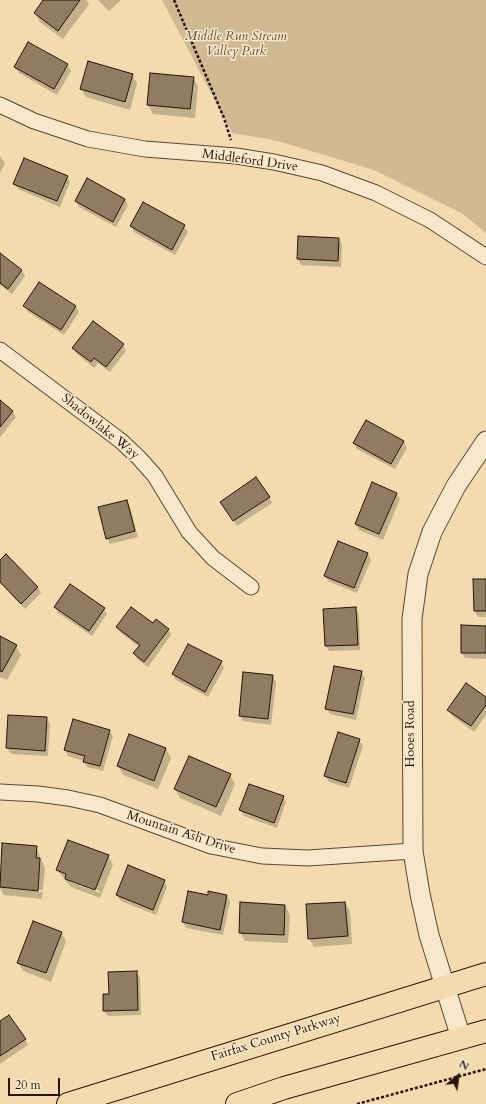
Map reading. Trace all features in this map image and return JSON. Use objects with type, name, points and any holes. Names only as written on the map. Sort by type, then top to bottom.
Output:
[{"type":"highway","name":"Fairfax County Parkway","points":[[68,1104],[486,974]]},
{"type":"highway","points":[[237,1104],[284,1088],[486,1031]]},
{"type":"street","name":"Middleford Drive","points":[[0,105],[34,121],[88,139],[145,149],[236,156],[274,162],[322,173],[376,193],[430,220],[486,257]]},
{"type":"street","name":"Shadowlake Way","points":[[0,350],[121,441],[155,476],[189,532],[213,558],[251,587]]},
{"type":"street","name":"Hooes Road","points":[[460,1038],[426,921],[413,851],[411,662],[415,587],[421,562],[440,516],[456,486],[486,442]]},
{"type":"street","name":"Mountain Ash Drive","points":[[0,792],[38,794],[68,798],[100,805],[211,846],[262,856],[308,858],[413,851]]},
{"type":"path","points":[[174,0],[224,118],[236,156]]},
{"type":"path","points":[[357,1104],[486,1070]]},
{"type":"green space","name":"Middle Run Stream Valley Park","points":[[162,0],[486,0],[486,233],[463,214],[374,170],[278,141],[232,133]]},
{"type":"building","points":[[43,0],[80,0],[58,31],[34,13]]},
{"type":"building","points":[[28,42],[68,64],[54,89],[14,67]]},
{"type":"building","points":[[88,61],[133,74],[125,102],[80,89]]},
{"type":"building","points":[[150,73],[194,77],[190,109],[147,105]]},
{"type":"building","points":[[24,158],[68,176],[57,201],[13,184]]},
{"type":"building","points":[[87,178],[125,199],[113,222],[75,201]]},
{"type":"building","points":[[143,202],[185,225],[172,250],[130,226]]},
{"type":"building","points":[[298,236],[339,238],[338,261],[297,259]]},
{"type":"building","points":[[0,253],[22,270],[8,289],[0,283]]},
{"type":"building","points":[[39,282],[76,306],[61,330],[23,306]]},
{"type":"building","points":[[93,321],[124,344],[106,367],[94,358],[91,362],[72,348]]},
{"type":"building","points":[[0,400],[13,411],[0,427]]},
{"type":"building","points":[[366,420],[404,441],[391,464],[353,443]]},
{"type":"building","points":[[256,477],[270,497],[233,521],[220,502]]},
{"type":"building","points":[[372,482],[397,493],[379,534],[355,524]]},
{"type":"building","points":[[127,500],[135,531],[106,539],[98,507]]},
{"type":"building","points":[[338,541],[368,553],[354,588],[324,576]]},
{"type":"building","points":[[6,554],[38,587],[21,604],[0,582],[0,560]]},
{"type":"building","points":[[473,579],[486,579],[486,611],[474,611]]},
{"type":"building","points":[[70,584],[105,608],[89,631],[54,607]]},
{"type":"building","points":[[131,607],[153,623],[156,619],[169,629],[144,662],[133,653],[140,645],[116,627]]},
{"type":"building","points":[[356,607],[358,645],[325,646],[323,609]]},
{"type":"building","points":[[461,625],[486,626],[486,653],[461,653]]},
{"type":"building","points":[[0,636],[17,645],[2,672],[0,671]]},
{"type":"building","points":[[188,644],[222,661],[205,692],[172,674]]},
{"type":"building","points":[[334,666],[362,671],[353,714],[325,709]]},
{"type":"building","points":[[243,672],[273,675],[268,719],[239,716]]},
{"type":"building","points":[[466,683],[486,697],[486,705],[471,726],[447,710]]},
{"type":"building","points":[[8,715],[47,717],[45,751],[6,748]]},
{"type":"building","points":[[73,719],[110,730],[100,766],[83,762],[85,756],[64,750]]},
{"type":"building","points":[[338,732],[360,739],[346,783],[324,776]]},
{"type":"building","points":[[129,734],[166,748],[154,781],[117,766]]},
{"type":"building","points":[[189,756],[231,774],[216,807],[174,789]]},
{"type":"building","points":[[249,784],[284,796],[274,823],[239,810]]},
{"type":"building","points":[[68,840],[109,855],[95,890],[65,879],[66,874],[56,870]]},
{"type":"building","points":[[2,843],[37,846],[36,858],[40,858],[38,891],[0,887]]},
{"type":"building","points":[[128,865],[165,880],[153,910],[116,895]]},
{"type":"building","points":[[188,891],[208,895],[208,891],[227,895],[220,930],[182,922]]},
{"type":"building","points":[[240,902],[285,905],[284,935],[239,933]]},
{"type":"building","points":[[345,902],[348,936],[308,939],[306,904]]},
{"type":"building","points":[[33,921],[62,932],[46,973],[17,963]]},
{"type":"building","points":[[137,971],[138,1010],[103,1011],[103,994],[109,994],[108,972]]},
{"type":"building","points":[[9,1015],[26,1039],[0,1056],[0,1021]]}]
